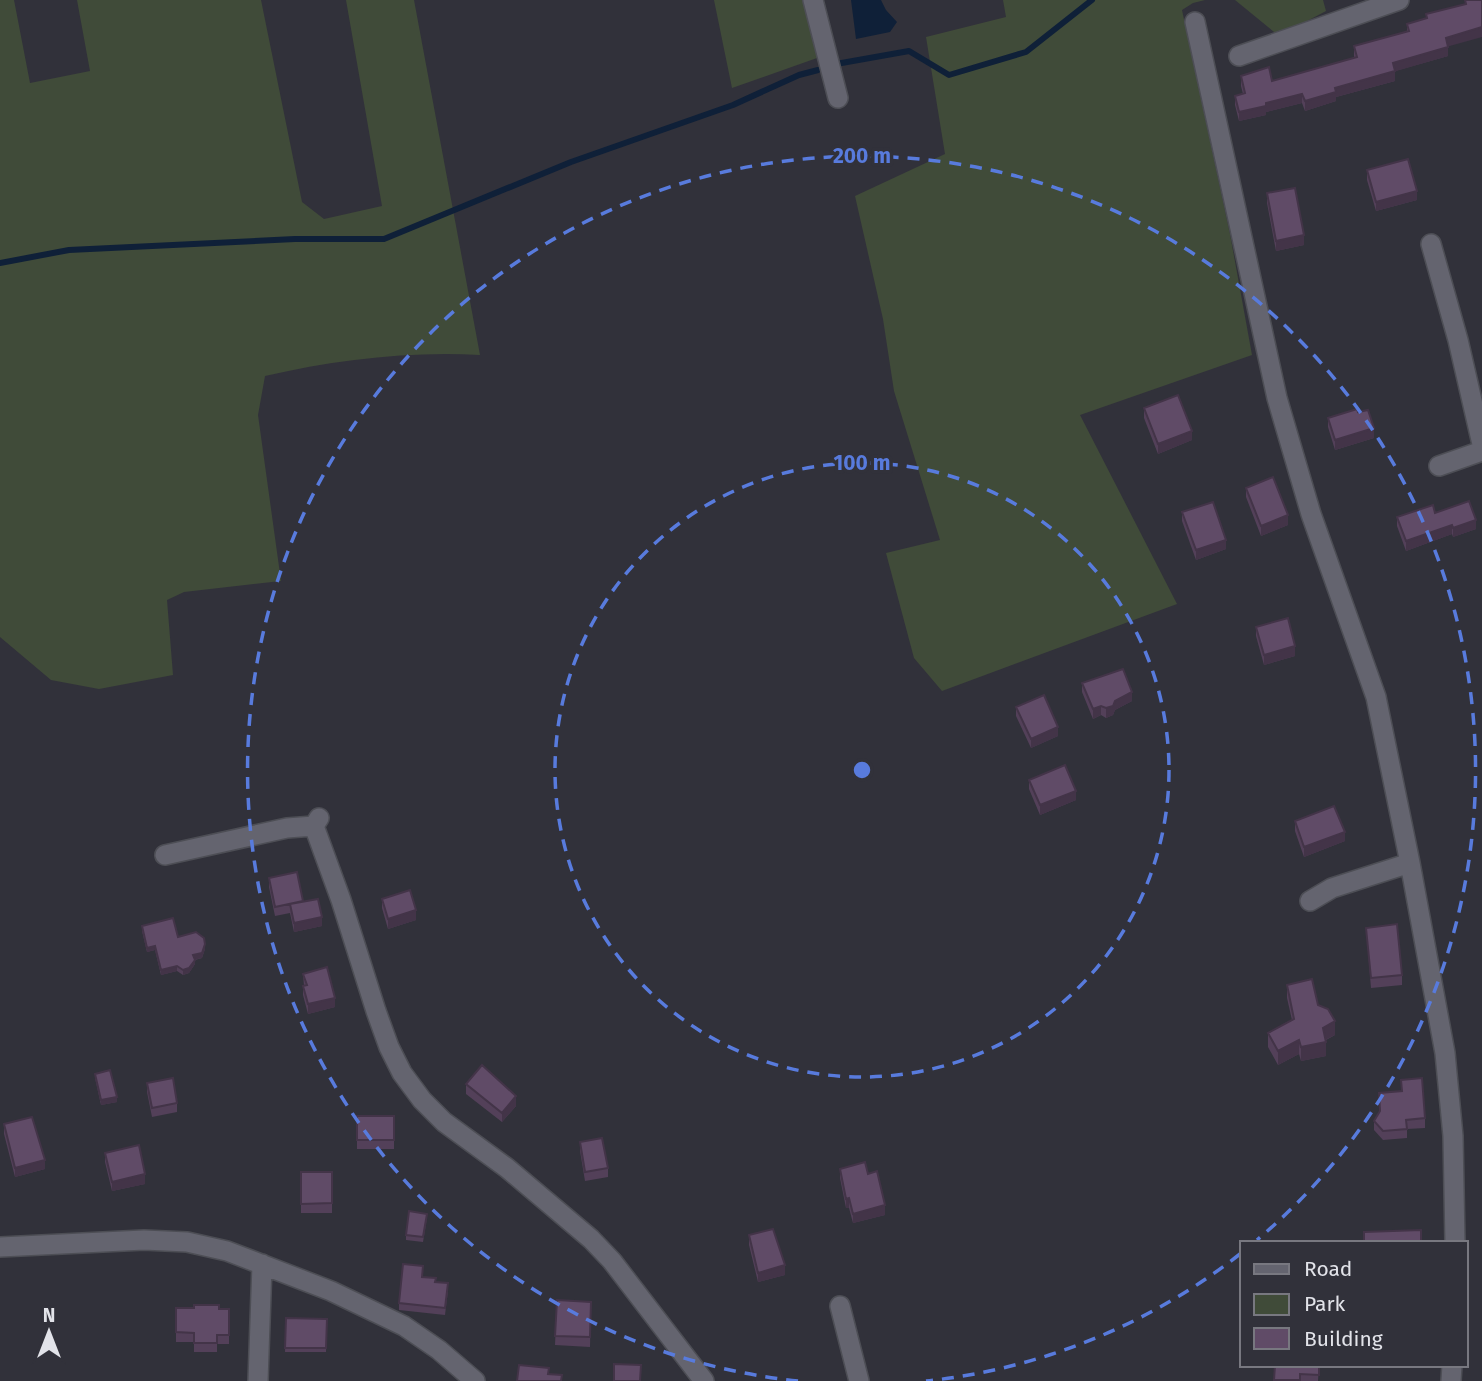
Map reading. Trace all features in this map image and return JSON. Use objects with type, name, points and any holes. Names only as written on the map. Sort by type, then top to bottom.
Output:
[{"type":"street","points":[[813,0],[838,98]]},
{"type":"street","points":[[1239,56],[1399,0]]},
{"type":"street","points":[[1195,22],[1277,397],[1311,514],[1376,697],[1445,1053],[1453,1136],[1455,1241]]},
{"type":"street","points":[[1430,244],[1458,340],[1482,444]]},
{"type":"street","points":[[1439,466],[1482,451]]},
{"type":"street","points":[[165,855],[316,822],[385,1035],[402,1073],[422,1100],[444,1122],[507,1168],[591,1239],[612,1261],[704,1381]]},
{"type":"street","points":[[1310,901],[1332,888],[1410,863]]},
{"type":"street","points":[[0,1247],[144,1240],[187,1242],[227,1251],[354,1301],[404,1326],[439,1350],[463,1377]]},
{"type":"street","points":[[258,1381],[262,1264]]},
{"type":"street","points":[[839,1306],[859,1381]]},
{"type":"green space","points":[[0,0],[14,0],[30,83],[90,71],[77,0],[261,0],[302,202],[324,219],[382,206],[346,0],[414,0],[480,355],[426,354],[372,358],[265,376],[258,415],[281,581],[184,592],[167,600],[173,675],[99,689],[51,680],[0,637]]},
{"type":"green space","points":[[714,0],[805,0],[817,58],[732,88]]},
{"type":"green space","points":[[1003,0],[1205,0],[1182,10],[1230,234],[1252,355],[1080,415],[1177,604],[942,691],[914,658],[886,553],[940,540],[894,391],[883,319],[855,196],[945,154],[926,37],[1006,17]]},
{"type":"green space","points":[[1235,0],[1323,0],[1326,11],[1279,36]]},
{"type":"water","points":[[851,0],[881,0],[897,22],[890,32],[856,39]]},
{"type":"building","points":[[1465,0],[1482,0],[1482,27],[1446,38],[1448,47],[1393,63],[1395,71],[1335,88],[1336,92],[1305,101],[1302,94],[1239,112],[1235,96],[1245,93],[1241,76],[1269,67],[1272,81],[1357,57],[1354,46],[1409,31],[1407,24],[1427,18],[1426,14],[1466,4]]},
{"type":"building","points":[[1408,159],[1417,191],[1376,202],[1367,170]]},
{"type":"building","points":[[1295,188],[1304,235],[1276,241],[1267,193]]},
{"type":"building","points":[[1178,395],[1192,431],[1158,444],[1144,408]]},
{"type":"building","points":[[1357,409],[1358,412],[1368,410],[1374,428],[1335,440],[1328,418]]},
{"type":"building","points":[[1273,477],[1288,515],[1261,526],[1246,488]]},
{"type":"building","points":[[1469,501],[1476,520],[1453,528],[1452,525],[1406,541],[1397,517],[1433,505],[1435,513]]},
{"type":"building","points":[[1213,502],[1226,540],[1196,550],[1182,512]]},
{"type":"building","points":[[1288,618],[1295,646],[1264,655],[1256,627]]},
{"type":"building","points":[[1123,669],[1132,692],[1115,701],[1113,706],[1093,709],[1082,683]]},
{"type":"building","points":[[1044,695],[1058,727],[1031,739],[1016,707]]},
{"type":"building","points":[[1065,765],[1076,791],[1040,805],[1029,780]]},
{"type":"building","points":[[1334,806],[1345,832],[1304,847],[1295,821]]},
{"type":"building","points":[[297,872],[303,901],[275,907],[269,878]]},
{"type":"building","points":[[410,890],[416,910],[388,919],[382,899]]},
{"type":"building","points":[[318,899],[322,917],[294,923],[290,904]]},
{"type":"building","points":[[173,918],[178,937],[196,932],[204,938],[205,944],[202,953],[193,955],[195,960],[189,968],[183,970],[177,966],[161,970],[155,946],[147,948],[142,926]]},
{"type":"building","points":[[1397,924],[1402,975],[1371,978],[1366,928]]},
{"type":"building","points":[[327,967],[335,998],[308,1004],[303,986],[307,985],[303,974]]},
{"type":"building","points":[[1312,979],[1318,1005],[1328,1009],[1335,1021],[1323,1028],[1326,1042],[1301,1047],[1299,1040],[1278,1051],[1268,1033],[1294,1019],[1287,985]]},
{"type":"building","points":[[482,1065],[516,1096],[502,1113],[466,1084]]},
{"type":"building","points":[[110,1070],[117,1097],[101,1100],[95,1074]]},
{"type":"building","points":[[173,1078],[177,1103],[152,1108],[147,1083]]},
{"type":"building","points":[[1422,1078],[1425,1118],[1406,1120],[1407,1129],[1383,1131],[1374,1121],[1380,1111],[1379,1093],[1402,1091],[1401,1080]]},
{"type":"building","points":[[357,1116],[394,1116],[394,1140],[357,1140]]},
{"type":"building","points":[[32,1117],[45,1160],[15,1168],[4,1124]]},
{"type":"building","points":[[602,1138],[608,1168],[585,1172],[580,1142]]},
{"type":"building","points":[[139,1145],[145,1174],[112,1182],[105,1153]]},
{"type":"building","points":[[865,1162],[868,1174],[877,1171],[885,1205],[853,1214],[849,1198],[846,1199],[840,1169]]},
{"type":"building","points":[[301,1172],[332,1172],[332,1203],[301,1204]]},
{"type":"building","points":[[409,1211],[427,1214],[423,1237],[406,1235]]},
{"type":"building","points":[[773,1229],[785,1265],[758,1273],[749,1235]]},
{"type":"building","points":[[1421,1230],[1421,1241],[1364,1241],[1364,1232]]},
{"type":"building","points":[[403,1264],[423,1266],[422,1277],[436,1278],[435,1282],[448,1283],[445,1308],[399,1303]]},
{"type":"building","points":[[557,1300],[591,1302],[590,1337],[555,1336]]},
{"type":"building","points":[[194,1305],[219,1305],[219,1309],[229,1309],[229,1335],[217,1335],[217,1343],[194,1343],[194,1333],[176,1332],[176,1308],[194,1308]]},
{"type":"building","points":[[286,1318],[327,1319],[326,1348],[285,1348]]},
{"type":"building","points":[[614,1364],[641,1365],[640,1381],[614,1381]]},
{"type":"building","points":[[519,1365],[549,1368],[548,1374],[562,1375],[561,1381],[517,1381]]},
{"type":"building","points":[[1275,1367],[1319,1367],[1319,1375],[1300,1374],[1300,1380],[1274,1380]]},
{"type":"waterway","points":[[836,64],[909,51],[949,75],[1026,52],[1092,0]]},
{"type":"waterway","points":[[0,263],[69,250],[295,239],[384,239],[571,162],[733,105],[799,75],[818,70]]}]
